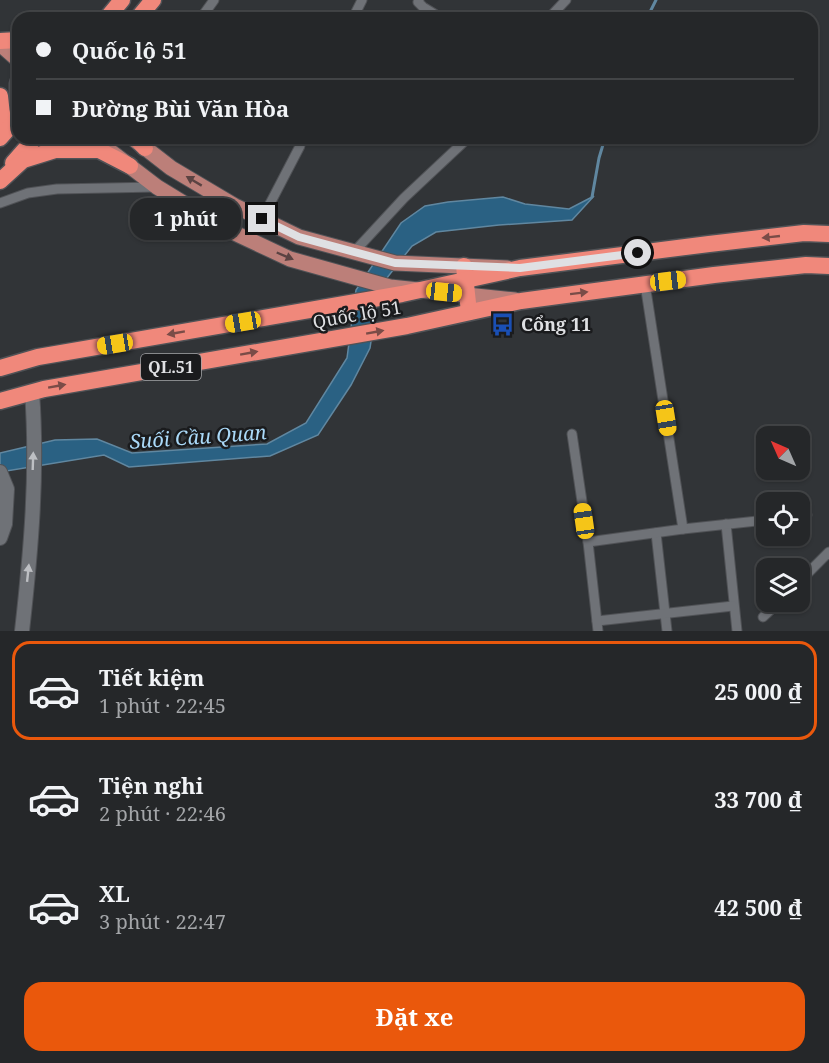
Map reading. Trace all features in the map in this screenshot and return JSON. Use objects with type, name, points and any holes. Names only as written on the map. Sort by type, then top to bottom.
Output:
[{"type":"highway","points":[[112,12],[122,0]]},
{"type":"highway","points":[[143,12],[153,0]]},
{"type":"highway","points":[[0,96],[2,115],[0,122]]},
{"type":"highway","points":[[0,138],[12,124]]},
{"type":"highway","points":[[0,181],[28,144]]},
{"type":"highway","points":[[0,181],[23,160],[55,150],[99,150],[129,166]]},
{"type":"highway","name":"Quốc lộ 51","points":[[0,368],[38,357],[337,306],[396,291],[422,290],[520,268],[804,233],[829,234]]},
{"type":"highway","name":"Quốc lộ 51","points":[[0,401],[32,392],[407,326],[521,301],[806,265],[829,266]]},
{"type":"highway","points":[[465,280],[469,312]]},
{"type":"main road","points":[[0,43],[12,54]]},
{"type":"main road","points":[[101,144],[157,188],[224,228],[290,260],[396,291]]},
{"type":"main road","points":[[142,144],[171,168],[235,206],[299,237],[465,280],[521,301]]},
{"type":"street","points":[[419,0],[418,2],[430,12]]},
{"type":"street","points":[[555,12],[566,0]]},
{"type":"street","points":[[358,253],[404,198],[462,144]]},
{"type":"street","points":[[262,219],[300,146]]},
{"type":"street","points":[[0,203],[28,193],[57,189],[157,188]]},
{"type":"street","points":[[645,284],[683,529]]},
{"type":"street","points":[[22,631],[33,527],[35,430],[32,392]]},
{"type":"street","points":[[572,434],[588,542],[597,626],[665,613],[733,606]]},
{"type":"street","points":[[0,472],[7,489],[5,524],[0,538]]},
{"type":"street","points":[[588,542],[756,521]]},
{"type":"street","points":[[726,524],[737,631]]},
{"type":"street","points":[[657,533],[667,631]]},
{"type":"street","points":[[810,572],[828,556]]},
{"type":"street","points":[[763,617],[768,612]]},
{"type":"water","name":"Suối Cầu Quan","points":[[594,196],[572,220],[436,232],[412,246],[379,288],[370,348],[351,385],[318,435],[270,456],[129,467],[104,455],[0,472],[0,453],[55,440],[97,439],[132,453],[267,444],[306,423],[347,358],[356,290],[401,223],[425,206],[448,202],[503,197],[525,204],[569,209]]},
{"type":"waterway","name":"Suối Cầu Quan","points":[[650,12],[656,0]]},
{"type":"waterway","name":"Suối Cầu Quan","points":[[592,197],[603,144]]},
{"type":"place","name":"Cổng 11","points":[[503,325]]},
{"type":"route","points":[[262,219],[299,237],[395,263],[520,268],[638,253]]}]
